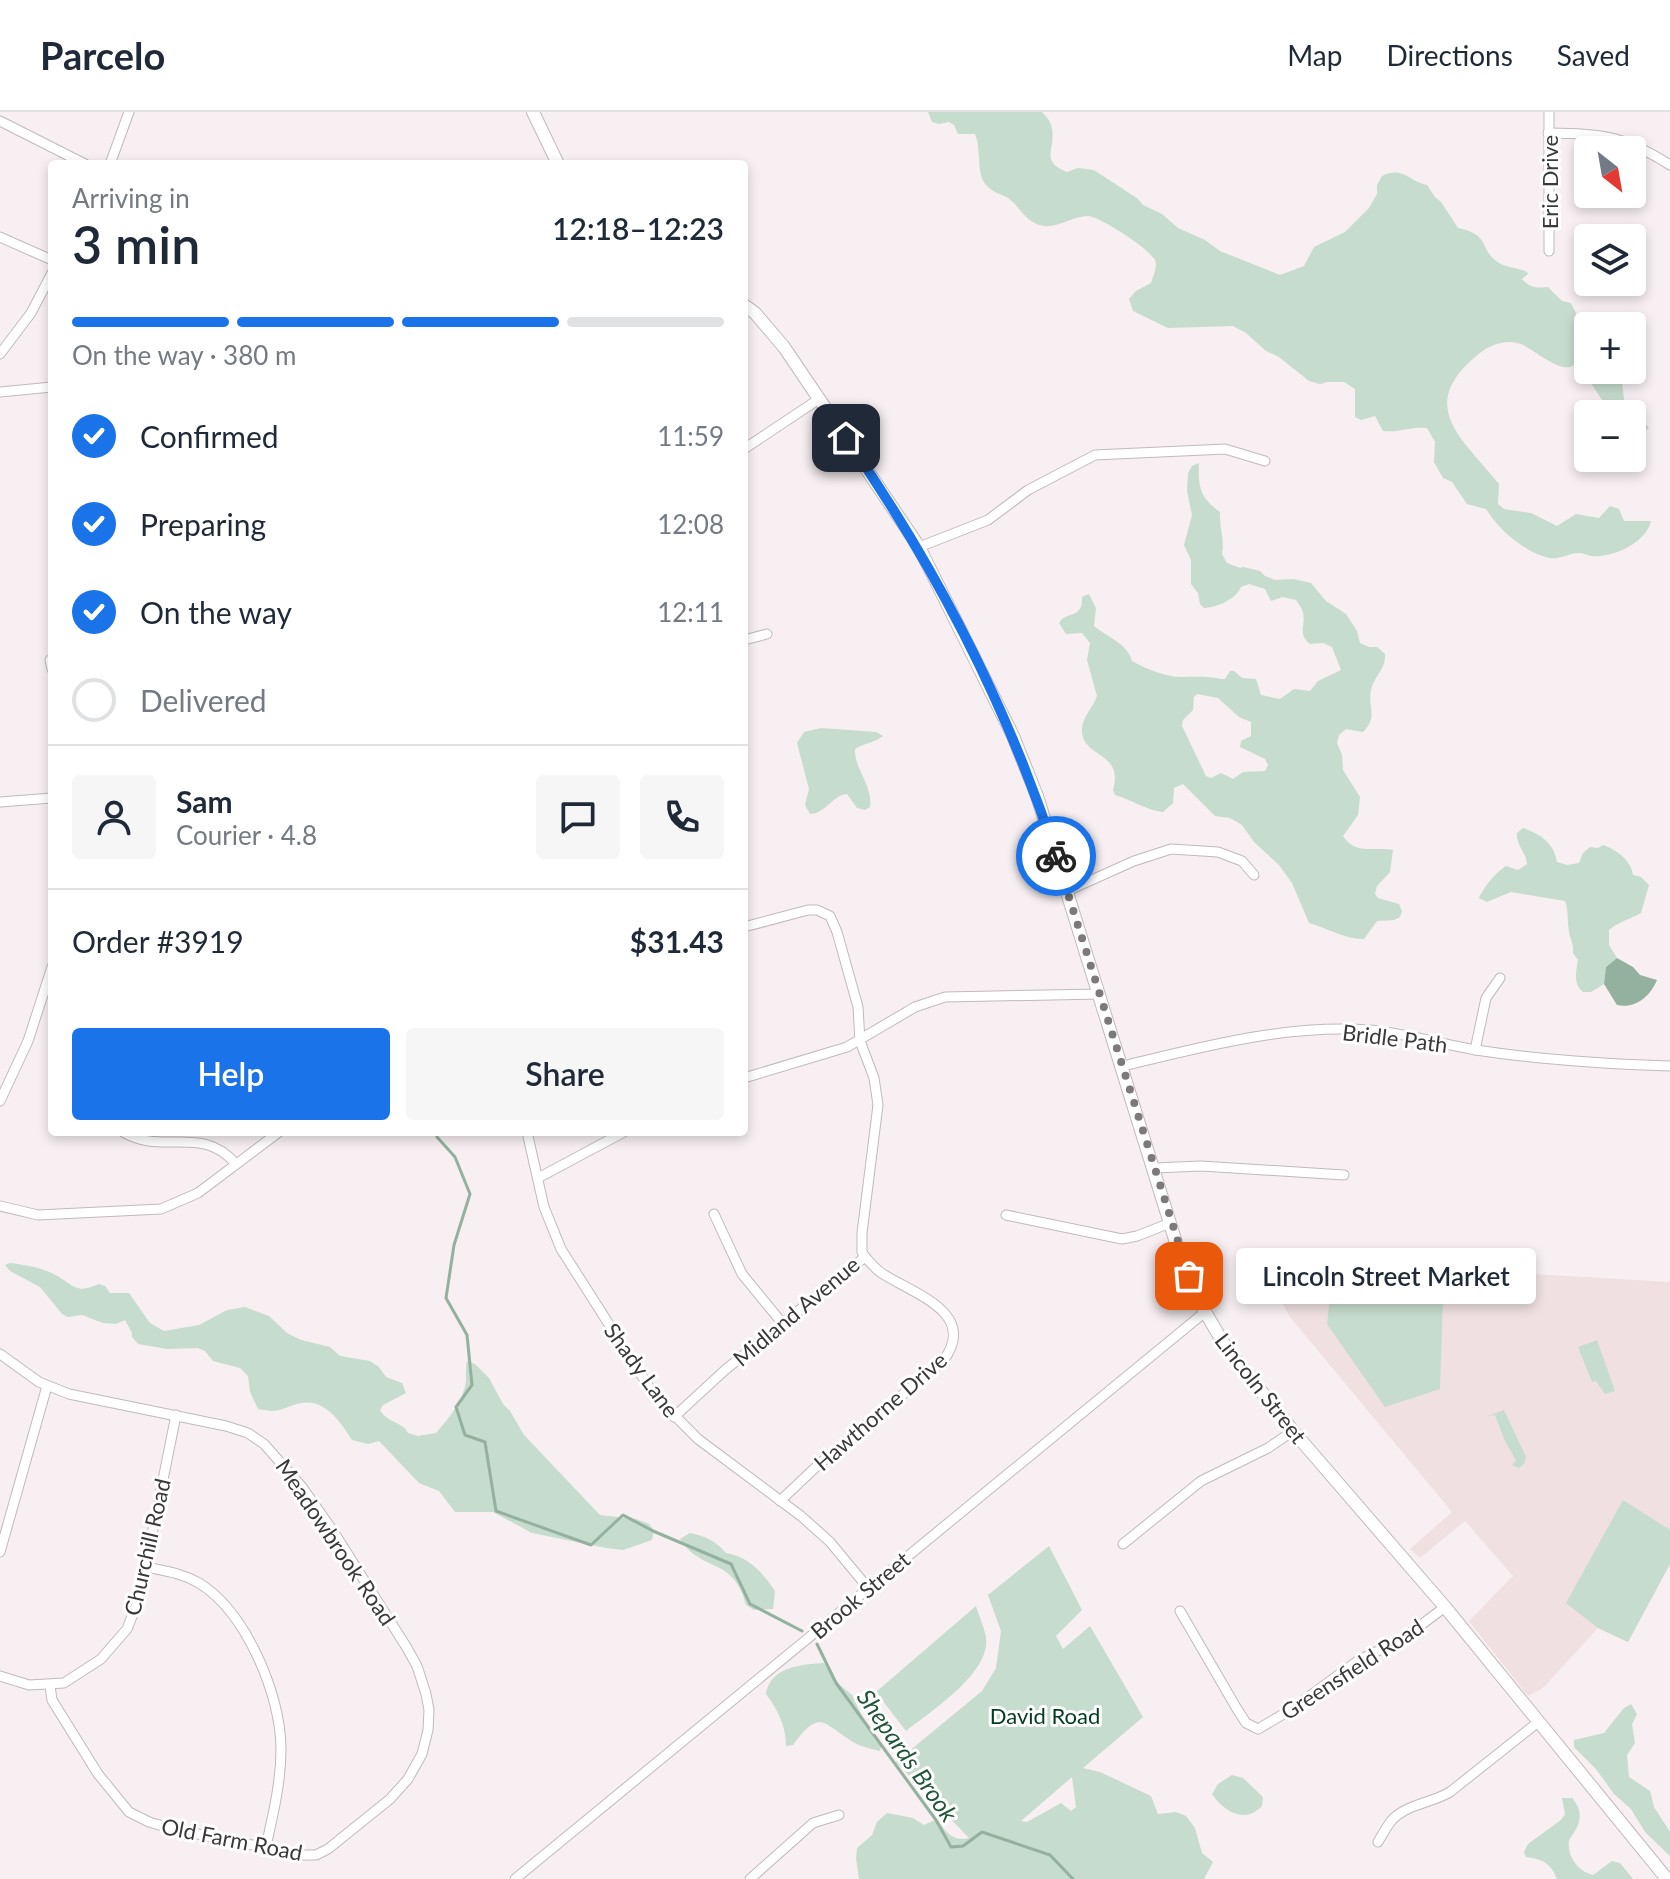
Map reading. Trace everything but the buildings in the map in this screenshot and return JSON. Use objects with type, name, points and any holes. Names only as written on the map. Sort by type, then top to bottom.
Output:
[{"type":"main road","points":[[533,112],[556,160]]},
{"type":"main road","name":"Lincoln Street","points":[[748,308],[784,347],[919,547],[1013,736],[1037,796],[1170,1223],[1205,1312],[1227,1349],[1293,1431],[1445,1607],[1667,1879]]},
{"type":"street","points":[[111,160],[129,112]]},
{"type":"street","name":"Eric Drive","points":[[1549,112],[1549,251]]},
{"type":"street","points":[[0,121],[77,160]]},
{"type":"street","points":[[1548,133],[1599,134],[1624,140],[1670,165]]},
{"type":"street","points":[[0,237],[48,258]]},
{"type":"street","points":[[0,354],[31,313],[48,281]]},
{"type":"street","points":[[0,392],[48,387]]},
{"type":"street","points":[[748,446],[819,399]]},
{"type":"street","points":[[919,547],[988,520],[1028,490],[1095,455],[1225,449],[1265,461]]},
{"type":"street","points":[[748,639],[767,634]]},
{"type":"street","points":[[0,802],[48,798]]},
{"type":"street","points":[[1067,891],[1134,861],[1171,849],[1218,852],[1242,861],[1254,875]]},
{"type":"street","points":[[748,926],[808,910],[830,916],[858,1007],[860,1041]]},
{"type":"street","points":[[1475,1050],[1486,998],[1500,978]]},
{"type":"street","points":[[0,1101],[28,1041],[48,979]]},
{"type":"street","points":[[748,1077],[847,1047],[915,1007],[945,997],[1100,994]]},
{"type":"street","name":"Bridle Path","points":[[1123,1066],[1287,1032],[1332,1030],[1369,1030],[1475,1050],[1584,1063],[1670,1066]]},
{"type":"street","name":"Midland Avenue","points":[[674,1417],[725,1370],[865,1257],[862,1233],[878,1105],[874,1078],[860,1041]]},
{"type":"street","points":[[130,1136],[149,1141],[209,1143],[220,1148],[236,1164]]},
{"type":"street","points":[[0,1206],[38,1215],[161,1209],[198,1193],[274,1136]]},
{"type":"street","name":"Shady Lane","points":[[528,1136],[544,1207],[561,1249],[641,1377],[674,1417],[698,1439],[830,1542],[869,1589]]},
{"type":"street","points":[[538,1178],[617,1136]]},
{"type":"street","points":[[1154,1168],[1201,1166],[1344,1175]]},
{"type":"street","points":[[714,1214],[742,1274],[783,1324]]},
{"type":"street","points":[[1006,1215],[1122,1239],[1170,1223]]},
{"type":"street","name":"Hawthorne Drive","points":[[780,1501],[950,1352],[953,1339],[951,1322],[944,1310],[880,1272],[865,1257]]},
{"type":"street","name":"Brook Street","points":[[515,1879],[1205,1312]]},
{"type":"street","name":"Meadowbrook Road","points":[[0,1354],[47,1386],[69,1394],[248,1433],[271,1450],[333,1531],[402,1639],[423,1680],[429,1723],[418,1763],[399,1790],[341,1839]]},
{"type":"street","points":[[0,1552],[47,1386]]},
{"type":"street","name":"Churchill Road","points":[[50,1686],[64,1683],[86,1670],[115,1646],[134,1615],[176,1415]]},
{"type":"street","points":[[1123,1544],[1201,1481],[1268,1448],[1293,1431]]},
{"type":"street","points":[[146,1567],[178,1573],[208,1589],[234,1619],[264,1671],[278,1717],[281,1747],[279,1777],[266,1846]]},
{"type":"street","name":"Greensfield Road","points":[[1180,1611],[1246,1723],[1258,1729],[1292,1709],[1359,1660],[1401,1640],[1445,1607]]},
{"type":"street","points":[[0,1676],[29,1685],[50,1686]]},
{"type":"street","name":"Old Farm Road","points":[[50,1686],[52,1700],[98,1774],[129,1812],[173,1829],[295,1854],[316,1855],[341,1839]]},
{"type":"street","points":[[1378,1842],[1393,1820],[1412,1807],[1450,1792],[1537,1723]]},
{"type":"street","points":[[750,1879],[813,1823],[839,1815]]},
{"type":"shaded area","points":[[1617,958],[1640,975],[1657,980],[1650,992],[1636,1003],[1617,1005],[1604,984],[1606,967]]},
{"type":"shaded area","points":[[1414,1267],[1670,1282],[1670,1564],[1628,1642],[1598,1628],[1543,1688],[1528,1696],[1469,1621],[1513,1576],[1465,1521],[1420,1558],[1410,1549],[1452,1512],[1290,1317],[1264,1269]]},
{"type":"green space","points":[[928,112],[1042,112],[1051,126],[1050,154],[1058,168],[1067,172],[1078,168],[1094,170],[1143,205],[1162,214],[1178,228],[1205,240],[1220,251],[1280,275],[1304,266],[1314,247],[1345,232],[1369,208],[1382,176],[1401,173],[1427,185],[1458,228],[1481,239],[1494,259],[1527,272],[1522,279],[1528,285],[1548,287],[1562,301],[1571,303],[1576,312],[1572,366],[1558,365],[1515,342],[1502,343],[1490,346],[1475,357],[1458,375],[1449,391],[1447,407],[1451,422],[1471,452],[1499,484],[1498,504],[1504,509],[1531,513],[1557,526],[1576,514],[1599,518],[1610,506],[1619,509],[1624,521],[1651,521],[1648,529],[1627,548],[1600,556],[1579,553],[1549,558],[1521,545],[1498,525],[1486,509],[1467,504],[1452,482],[1443,478],[1434,462],[1435,442],[1427,428],[1383,431],[1375,416],[1361,420],[1355,417],[1355,389],[1344,382],[1320,384],[1309,381],[1233,326],[1168,328],[1133,311],[1129,299],[1151,283],[1155,272],[1156,263],[1151,255],[1124,234],[1088,216],[1048,226],[1031,220],[1012,201],[991,190],[984,182],[975,134],[958,134],[949,122],[932,122]]},
{"type":"green space","points":[[1592,384],[1622,384],[1624,400],[1602,400]]},
{"type":"green space","points":[[1199,463],[1202,491],[1208,502],[1220,512],[1222,554],[1227,563],[1260,571],[1275,580],[1294,579],[1311,583],[1326,601],[1346,614],[1357,631],[1360,643],[1377,647],[1385,654],[1384,664],[1371,690],[1372,716],[1368,726],[1363,732],[1346,729],[1339,735],[1337,743],[1343,770],[1360,797],[1358,815],[1343,836],[1360,848],[1393,850],[1390,872],[1377,886],[1375,894],[1378,898],[1399,904],[1402,911],[1400,917],[1394,920],[1377,921],[1364,939],[1344,936],[1309,923],[1292,883],[1279,865],[1254,842],[1242,825],[1230,818],[1215,816],[1183,784],[1174,788],[1173,803],[1163,812],[1115,795],[1113,769],[1084,740],[1083,722],[1097,696],[1087,660],[1090,643],[1082,633],[1066,634],[1059,623],[1077,612],[1082,597],[1089,594],[1096,608],[1094,626],[1122,645],[1132,661],[1163,674],[1225,679],[1230,671],[1234,671],[1242,678],[1256,679],[1261,695],[1280,699],[1294,689],[1310,691],[1318,681],[1341,670],[1332,647],[1323,643],[1310,644],[1306,640],[1303,613],[1296,600],[1283,597],[1271,601],[1265,589],[1249,584],[1220,604],[1204,608],[1200,604],[1198,593],[1191,584],[1191,560],[1184,545],[1192,515],[1187,491],[1188,473],[1192,466]],"holes":[[[1197,694],[1218,698],[1239,717],[1251,722],[1251,736],[1241,741],[1240,747],[1265,759],[1268,765],[1265,771],[1243,772],[1233,779],[1221,773],[1211,778],[1206,776],[1182,726],[1183,720],[1193,710]]]},
{"type":"green space","points":[[821,728],[876,732],[883,736],[855,749],[870,799],[870,807],[865,810],[857,808],[847,794],[837,797],[816,813],[810,814],[805,805],[809,789],[797,743],[804,732]]},
{"type":"green space","points":[[1523,828],[1545,840],[1557,862],[1567,865],[1579,863],[1590,847],[1608,847],[1626,860],[1633,875],[1641,877],[1649,885],[1641,913],[1609,930],[1609,945],[1617,958],[1606,967],[1604,984],[1591,992],[1583,992],[1576,982],[1578,960],[1573,953],[1565,901],[1511,892],[1487,902],[1479,898],[1502,868],[1506,866],[1518,870],[1527,864],[1517,837]]},
{"type":"green space","points":[[10,1263],[48,1271],[78,1288],[99,1284],[110,1293],[129,1293],[150,1323],[164,1331],[199,1325],[227,1310],[245,1307],[269,1316],[287,1333],[330,1347],[340,1356],[370,1361],[386,1377],[402,1383],[406,1393],[383,1405],[380,1410],[408,1433],[418,1436],[436,1433],[445,1422],[463,1394],[467,1361],[475,1364],[489,1378],[524,1435],[600,1515],[636,1519],[649,1524],[654,1530],[652,1540],[623,1550],[606,1548],[532,1533],[493,1512],[455,1512],[439,1491],[419,1483],[379,1441],[368,1444],[352,1440],[325,1408],[302,1403],[278,1410],[258,1409],[250,1392],[248,1376],[240,1368],[213,1361],[198,1348],[167,1349],[138,1344],[125,1320],[116,1324],[82,1315],[68,1317],[40,1287],[10,1271],[5,1265]]},
{"type":"green space","points":[[1437,1289],[1443,1298],[1440,1389],[1385,1407],[1327,1324],[1330,1296]]},
{"type":"green space","points":[[1597,1340],[1615,1391],[1605,1394],[1596,1381],[1592,1382],[1578,1347]]},
{"type":"green space","points":[[1504,1410],[1526,1457],[1519,1468],[1512,1465],[1516,1461],[1495,1415],[1488,1416]]},
{"type":"green space","points":[[1623,1500],[1670,1530],[1670,1564],[1628,1642],[1598,1628],[1566,1603]]},
{"type":"green space","points":[[690,1533],[710,1540],[726,1553],[754,1566],[775,1591],[773,1609],[754,1610],[746,1605],[734,1579],[688,1550],[680,1539]]},
{"type":"green space","points":[[1049,1546],[1082,1610],[1056,1636],[1063,1649],[1090,1626],[1143,1717],[1083,1768],[1100,1772],[1151,1796],[1158,1814],[1176,1812],[1186,1816],[1195,1828],[1202,1853],[1213,1862],[1204,1879],[859,1879],[857,1848],[872,1835],[877,1822],[887,1813],[913,1818],[924,1825],[937,1819],[954,1837],[969,1838],[896,1762],[982,1691],[996,1668],[1001,1631],[988,1595]],"holes":[[[1072,1777],[1076,1807],[1071,1811],[1061,1803],[1027,1822],[1021,1821]]]},
{"type":"green space","name":"David Road","points":[[976,1606],[986,1637],[985,1651],[979,1664],[944,1702],[906,1731],[876,1692]]},
{"type":"green space","points":[[824,1663],[840,1685],[852,1695],[862,1716],[882,1744],[880,1751],[858,1744],[829,1725],[817,1722],[802,1733],[793,1745],[786,1746],[780,1718],[766,1694],[769,1685],[788,1669]]},
{"type":"green space","points":[[1631,1704],[1637,1714],[1632,1724],[1635,1743],[1627,1755],[1629,1777],[1650,1791],[1654,1807],[1670,1832],[1670,1856],[1645,1832],[1631,1809],[1574,1747],[1574,1740],[1604,1733]]},
{"type":"green space","points":[[1232,1775],[1243,1778],[1263,1797],[1262,1806],[1242,1815],[1222,1806],[1212,1794],[1218,1784]]},
{"type":"green space","points":[[1562,1798],[1572,1798],[1579,1809],[1578,1824],[1569,1840],[1571,1857],[1578,1866],[1593,1875],[1612,1861],[1620,1863],[1633,1879],[1557,1879],[1545,1863],[1526,1857],[1524,1852],[1528,1844],[1565,1814]]},
{"type":"waterway","name":"Shepards Brook","points":[[437,1136],[455,1157],[470,1194],[454,1245],[446,1298],[467,1335],[472,1385],[456,1407],[465,1435],[485,1442],[496,1511],[591,1545],[623,1515],[731,1564],[750,1604],[802,1631]]},
{"type":"waterway","name":"Shepards Brook","points":[[817,1644],[836,1683],[936,1820],[951,1847],[963,1846],[982,1832],[1050,1855],[1073,1879]]},
{"type":"way so far","points":[[1056,856],[1189,1276]]},
{"type":"place","name":"Lincoln Street Market","points":[[1189,1276]]},
{"type":"route","points":[[846,438],[919,547],[963,633],[1013,736],[1056,856]]}]
